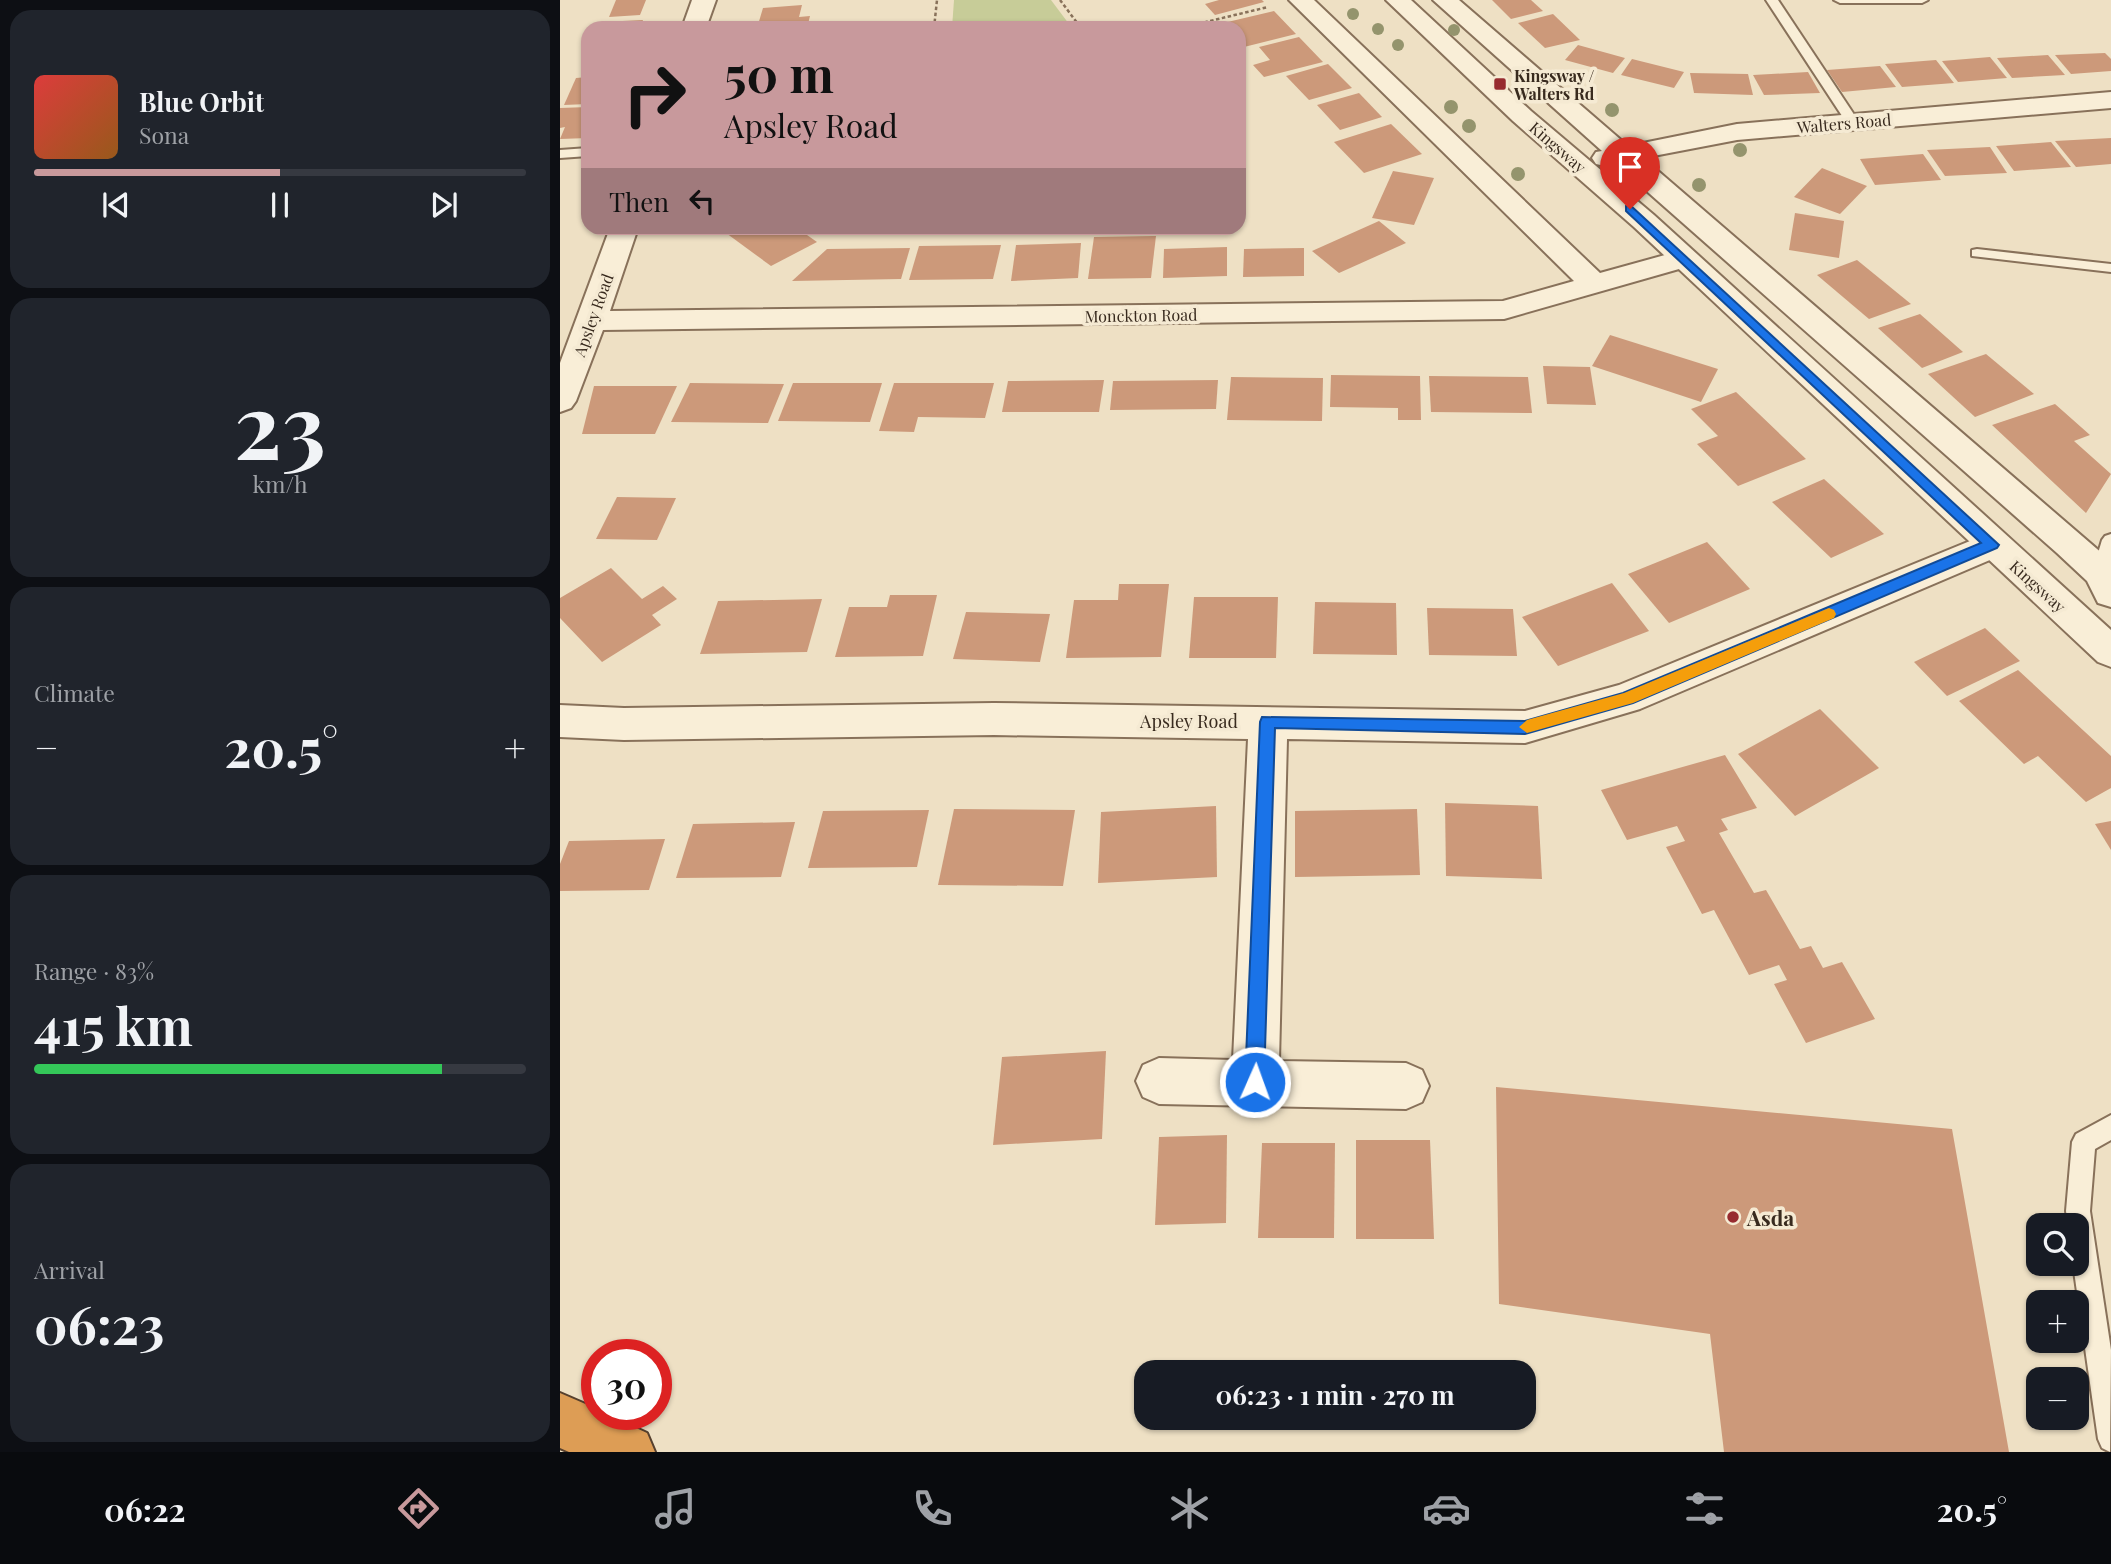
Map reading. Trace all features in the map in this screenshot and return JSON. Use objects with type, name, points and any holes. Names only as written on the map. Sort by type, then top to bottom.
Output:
[{"type":"highway","points":[[560,1420],[628,1452]]},
{"type":"street","points":[[696,21],[704,0]]},
{"type":"street","points":[[1301,0],[1593,283]]},
{"type":"street","name":"Kingsway","points":[[1398,0],[1992,545],[2104,631]]},
{"type":"street","points":[[1445,0],[2106,583]]},
{"type":"street","name":"Walters Road","points":[[1579,165],[1737,132],[2111,100]]},
{"type":"street","name":"Apsley Road","points":[[560,401],[592,321],[622,235]]},
{"type":"street","name":"Monckton Road","points":[[592,321],[1504,310],[1683,259]]},
{"type":"street","name":"Apsley Road","points":[[560,720],[624,724],[994,719],[1525,727],[1627,698],[1992,545]]},
{"type":"street","points":[[1255,1082],[1268,722]]},
{"type":"street","points":[[1159,1080],[1406,1086]]},
{"type":"lane","points":[[1772,0],[1853,122]]},
{"type":"lane","points":[[1840,0],[1922,0]]},
{"type":"lane","points":[[560,154],[581,152]]},
{"type":"lane","points":[[1977,253],[2111,268]]},
{"type":"lane","points":[[2106,583],[2111,540]]},
{"type":"lane","points":[[2111,1127],[2084,1142],[2078,1211],[2111,1438]]},
{"type":"path","points":[[935,21],[937,0]]},
{"type":"path","points":[[1060,0],[1076,21]]},
{"type":"path","points":[[1210,21],[1271,6]]},
{"type":"green space","points":[[954,0],[1051,0],[1067,21],[952,21]]},
{"type":"building","points":[[616,0],[646,0],[640,15],[609,17]]},
{"type":"building","points":[[1219,0],[1264,2],[1215,15],[1205,4]]},
{"type":"building","points":[[1492,0],[1531,0],[1543,11],[1511,19]]},
{"type":"building","points":[[802,5],[799,17],[810,16],[809,21],[759,21],[763,8]]},
{"type":"building","points":[[1274,11],[1296,34],[1246,46],[1246,21],[1232,21]]},
{"type":"building","points":[[1553,14],[1580,40],[1545,48],[1518,23]]},
{"type":"building","points":[[1299,37],[1323,62],[1264,77],[1253,65],[1270,60],[1259,47]]},
{"type":"building","points":[[1578,45],[1625,58],[1613,73],[1565,60]]},
{"type":"building","points":[[2105,53],[2111,59],[2111,71],[2071,74],[2055,55]]},
{"type":"building","points":[[2048,55],[2065,75],[2012,78],[1997,58]]},
{"type":"building","points":[[1990,57],[2007,78],[1958,82],[1942,61]]},
{"type":"building","points":[[1632,59],[1684,72],[1674,88],[1621,75]]},
{"type":"building","points":[[1936,60],[1954,83],[1902,87],[1885,64]]},
{"type":"building","points":[[1328,64],[1352,88],[1309,100],[1286,76]]},
{"type":"building","points":[[1880,66],[1896,87],[1842,92],[1827,70]]},
{"type":"building","points":[[1808,72],[1820,93],[1764,95],[1753,75]]},
{"type":"building","points":[[1690,73],[1748,74],[1753,95],[1694,93]]},
{"type":"building","points":[[576,78],[581,78],[581,104],[564,105]]},
{"type":"building","points":[[1359,93],[1382,117],[1340,130],[1317,105]]},
{"type":"building","points":[[581,107],[581,138],[560,139],[565,127],[560,128],[560,108]]},
{"type":"building","points":[[1391,124],[1422,154],[1364,173],[1334,142]]},
{"type":"building","points":[[2111,138],[2111,164],[2076,167],[2055,141]]},
{"type":"building","points":[[2051,142],[2071,167],[2014,171],[1996,146]]},
{"type":"building","points":[[1990,147],[2007,173],[1945,176],[1927,150]]},
{"type":"building","points":[[1923,154],[1941,180],[1875,185],[1860,159]]},
{"type":"building","points":[[1822,168],[1867,186],[1840,214],[1794,197]]},
{"type":"building","points":[[1393,171],[1434,178],[1414,225],[1372,218]]},
{"type":"building","points":[[1795,213],[1844,221],[1839,258],[1789,250]]},
{"type":"building","points":[[1379,221],[1406,243],[1339,273],[1312,251]]},
{"type":"building","points":[[729,235],[807,235],[817,242],[771,266]]},
{"type":"building","points":[[1156,236],[1151,278],[1088,279],[1094,237]]},
{"type":"building","points":[[1081,243],[1078,278],[1011,281],[1016,245]]},
{"type":"building","points":[[1001,245],[993,279],[909,280],[919,246]]},
{"type":"building","points":[[1227,247],[1227,276],[1163,278],[1164,249]]},
{"type":"building","points":[[910,248],[901,279],[792,281],[827,249]]},
{"type":"building","points":[[1304,248],[1304,276],[1243,277],[1244,249]]},
{"type":"building","points":[[1857,260],[1911,304],[1869,319],[1817,275]]},
{"type":"building","points":[[1920,314],[1963,352],[1922,368],[1878,328]]},
{"type":"building","points":[[1610,335],[1718,369],[1701,402],[1592,366]]},
{"type":"building","points":[[1986,354],[2034,394],[1975,417],[1928,374]]},
{"type":"building","points":[[1543,366],[1590,367],[1596,405],[1547,404]]},
{"type":"building","points":[[1331,375],[1420,376],[1421,420],[1398,420],[1398,408],[1330,407]]},
{"type":"building","points":[[1429,376],[1528,377],[1532,413],[1431,412]]},
{"type":"building","points":[[1231,377],[1323,378],[1322,421],[1227,420]]},
{"type":"building","points":[[1104,380],[1099,412],[1002,412],[1008,381]]},
{"type":"building","points":[[1218,380],[1216,409],[1110,410],[1113,381]]},
{"type":"building","points":[[690,383],[784,384],[768,423],[671,422]]},
{"type":"building","points":[[793,383],[882,383],[870,422],[778,421]]},
{"type":"building","points":[[894,383],[994,383],[985,418],[918,417],[914,432],[879,431]]},
{"type":"building","points":[[594,386],[677,386],[655,434],[582,434]]},
{"type":"building","points":[[1736,392],[1806,459],[1738,486],[1697,444],[1718,436],[1691,409]]},
{"type":"building","points":[[2055,404],[2090,435],[2074,441],[2111,474],[2086,513],[1992,425]]},
{"type":"building","points":[[1824,479],[1884,534],[1831,558],[1772,502]]},
{"type":"building","points":[[617,497],[676,498],[657,540],[596,539]]},
{"type":"building","points":[[1707,542],[1750,589],[1669,623],[1628,574]]},
{"type":"building","points":[[611,568],[642,599],[663,586],[677,599],[652,615],[661,625],[602,662],[560,618],[560,598]]},
{"type":"building","points":[[1612,583],[1649,631],[1558,666],[1522,617]]},
{"type":"building","points":[[1119,584],[1169,584],[1161,657],[1066,658],[1074,600],[1118,600]]},
{"type":"building","points":[[890,595],[937,595],[923,656],[835,657],[849,607],[887,607]]},
{"type":"building","points":[[1194,597],[1278,597],[1276,658],[1189,658]]},
{"type":"building","points":[[822,599],[807,652],[700,654],[718,601]]},
{"type":"building","points":[[1315,602],[1396,603],[1397,655],[1313,654]]},
{"type":"building","points":[[1427,608],[1513,609],[1517,656],[1429,655]]},
{"type":"building","points":[[966,612],[1050,614],[1040,662],[953,659]]},
{"type":"building","points":[[1985,628],[2020,661],[1947,696],[1914,662]]},
{"type":"building","points":[[2018,670],[2111,756],[2111,788],[2086,802],[2038,756],[2024,764],[1959,701]]},
{"type":"building","points":[[1820,709],[1879,768],[1795,816],[1738,754]]},
{"type":"building","points":[[1725,755],[1757,808],[1721,819],[1728,830],[1719,833],[1754,893],[1766,890],[1800,949],[1811,946],[1823,968],[1842,962],[1875,1019],[1806,1043],[1774,984],[1787,980],[1779,965],[1749,975],[1714,910],[1702,914],[1666,847],[1685,841],[1677,826],[1627,840],[1601,790]]},
{"type":"building","points":[[1445,803],[1538,806],[1542,879],[1446,876]]},
{"type":"building","points":[[1216,806],[1217,877],[1098,883],[1101,812]]},
{"type":"building","points":[[954,809],[1075,810],[1063,886],[938,885]]},
{"type":"building","points":[[1417,809],[1420,875],[1295,877],[1295,811]]},
{"type":"building","points":[[929,810],[917,867],[808,868],[823,811]]},
{"type":"building","points":[[2111,821],[2111,850],[2095,824]]},
{"type":"building","points":[[795,822],[781,877],[676,878],[693,824]]},
{"type":"building","points":[[665,839],[649,890],[560,891],[560,864],[569,841]]},
{"type":"building","points":[[1106,1051],[1102,1139],[993,1145],[1002,1057]]},
{"type":"building","name":"Asda","points":[[1496,1087],[1952,1129],[2009,1452],[1724,1452],[1710,1334],[1499,1304]]},
{"type":"building","points":[[1227,1135],[1226,1223],[1155,1225],[1159,1137]]},
{"type":"building","points":[[1356,1140],[1430,1140],[1434,1239],[1356,1239]]},
{"type":"building","points":[[1262,1143],[1335,1143],[1334,1238],[1258,1238]]},
{"type":"slow traffic","points":[[1527,727],[1627,698],[1829,614]]},
{"type":"place","name":"Kingsway / Walters Rd","points":[[1500,84]]},
{"type":"place","name":"Asda","points":[[1733,1217]]},
{"type":"route","points":[[1255,1082],[1268,722],[1525,727],[1549,722],[1627,698],[1992,545],[1630,209]]}]
